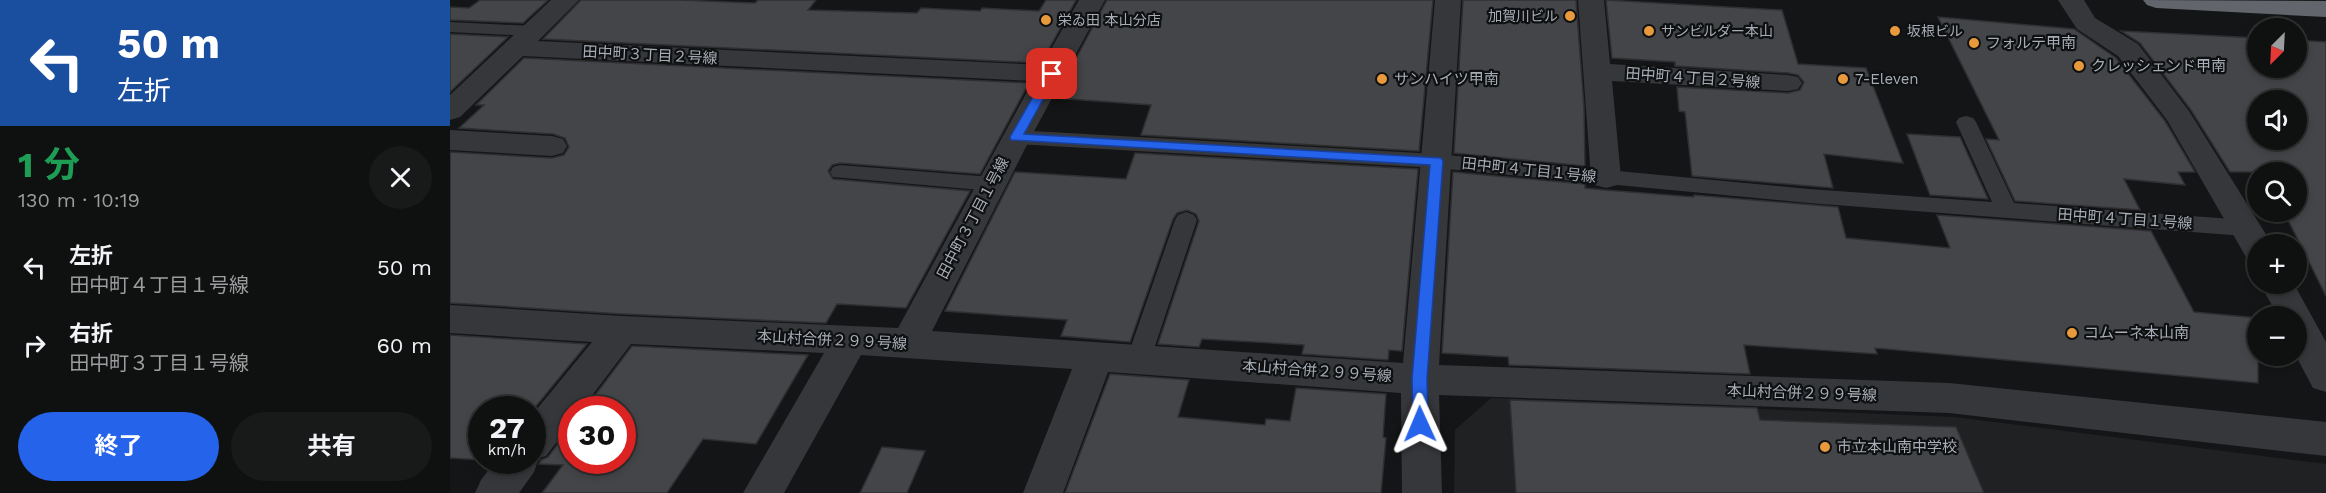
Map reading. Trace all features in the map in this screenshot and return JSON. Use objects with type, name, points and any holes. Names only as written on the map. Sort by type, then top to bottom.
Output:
[{"type":"highway","points":[[2156,0],[2326,9]]},
{"type":"street","points":[[450,111],[566,0]]},
{"type":"street","name":"田中町３丁目１号線","points":[[908,343],[1016,137],[1092,0]]},
{"type":"street","points":[[1422,493],[1420,379],[1448,0]]},
{"type":"street","points":[[1591,0],[1606,178]]},
{"type":"street","points":[[2071,0],[2086,23],[2128,50],[2179,117],[2249,234]]},
{"type":"street","name":"田中町３丁目２号線","points":[[524,40],[785,61],[1052,74]]},
{"type":"street","name":"田中町４丁目２号線","points":[[1598,72],[1788,83]]},
{"type":"street","points":[[450,140],[552,146]]},
{"type":"street","name":"本山村合併２９９号線","points":[[450,319],[622,330],[908,343],[1420,379],[1949,398],[2326,439]]},
{"type":"street","points":[[546,426],[622,330]]},
{"type":"street","points":[[763,493],[850,340]]},
{"type":"street","points":[[2307,340],[2326,377]]},
{"type":"street","points":[[1043,493],[1095,356]]},
{"type":"street","points":[[495,493],[509,474]]},
{"type":"lane","points":[[450,27],[524,40]]},
{"type":"lane","points":[[1966,122],[2006,210]]},
{"type":"lane","name":"田中町４丁目１号線","points":[[1016,137],[1436,161],[1809,196],[2006,210],[2247,238]]},
{"type":"lane","points":[[840,172],[992,184]]},
{"type":"lane","points":[[1139,358],[1186,220]]},
{"type":"shaded area","name":"市立本山南中学校","points":[[1491,398],[1955,417],[2326,464],[2326,493],[1454,493],[1455,430]]},
{"type":"building","points":[[480,0],[548,0],[523,23],[450,20],[450,7],[469,8]]},
{"type":"building","points":[[581,0],[755,3],[758,0],[816,0],[808,10],[917,13],[921,8],[1039,11],[1046,0],[1076,0],[1041,63],[543,39]]},
{"type":"building","points":[[1107,0],[1433,0],[1419,151],[1141,135],[1151,105],[1055,98]]},
{"type":"building","points":[[1463,0],[1576,0],[1584,107],[1585,166],[1454,153]]},
{"type":"building","points":[[1606,0],[1782,10],[1798,64],[1866,68],[1903,163],[1824,154],[1833,188],[1692,176],[1685,112],[1679,111],[1677,87],[1788,93],[1800,90],[1804,82],[1798,75],[1788,73],[1675,66],[1675,62],[1612,58]]},
{"type":"building","points":[[1938,17],[2074,29],[2116,58],[2165,121],[2195,172],[2178,172],[2185,185],[2124,179],[2140,210],[2015,201],[1986,139],[1999,140]]},
{"type":"building","points":[[2121,31],[2247,37],[2247,78],[2307,78],[2307,41],[2326,42],[2326,296],[2307,258],[2307,234],[2295,234],[2289,222],[2307,222],[2307,162],[2247,162],[2247,172],[2230,172],[2191,110],[2140,43]]},
{"type":"building","points":[[450,34],[508,37],[450,92]]},
{"type":"building","points":[[524,58],[1029,83],[980,174],[840,163],[832,165],[828,171],[833,179],[970,191],[906,308],[837,304],[826,323],[622,314],[450,303],[450,152],[552,158],[564,155],[569,147],[565,138],[553,134],[459,128],[484,105],[476,105]]},
{"type":"building","points":[[1907,134],[1960,137],[1988,199],[1930,195]]},
{"type":"building","points":[[1135,153],[1418,169],[1402,351],[1389,350],[1388,360],[1302,354],[1304,345],[1202,339],[1199,347],[1158,344],[1199,221],[1196,214],[1187,210],[1177,213],[1173,219],[1130,342],[1061,336],[1067,320],[945,311],[1015,172],[1126,179]]},
{"type":"building","points":[[1453,172],[1585,184],[1585,188],[1605,190],[1838,207],[1846,238],[1950,248],[1937,215],[2151,231],[2194,312],[2247,317],[2247,366],[2258,366],[2258,383],[1875,348],[1877,354],[1744,345],[1750,374],[1509,365],[1508,357],[1442,353]]},
{"type":"building","points":[[450,335],[587,344],[544,396],[468,396],[468,459],[450,458]]},
{"type":"building","points":[[632,346],[808,355],[756,444],[703,439],[667,493],[542,493],[558,472],[558,474],[636,474],[636,396],[594,396]]},
{"type":"building","points":[[1110,374],[1189,380],[1178,417],[1265,425],[1266,419],[1290,421],[1296,388],[1386,394],[1383,437],[1386,438],[1381,493],[1065,493]]},
{"type":"building","points":[[1510,400],[1757,408],[1760,420],[1956,427],[1984,493],[1516,493]]},
{"type":"building","points":[[558,444],[558,465],[546,464],[548,457]]},
{"type":"building","points":[[882,447],[925,451],[907,493],[860,493]]},
{"type":"place","name":"加賀川ビル","points":[[1570,16]]},
{"type":"place","name":"栄ゐ田 本山分店","points":[[1046,20]]},
{"type":"place","name":"サンビルダー本山","points":[[1649,31]]},
{"type":"place","name":"坂根ビル","points":[[1895,31]]},
{"type":"place","name":"フォルテ甲南","points":[[1974,43]]},
{"type":"place","name":"クレッシェンド甲南","points":[[2079,66]]},
{"type":"place","name":"サンハイツ甲南","points":[[1382,79]]},
{"type":"place","name":"7-Eleven","points":[[1843,79]]},
{"type":"place","name":"コムーネ本山南","points":[[2072,333]]},
{"type":"place","name":"市立本山南中学校","points":[[1825,447]]},
{"type":"route","points":[[1052,74],[1016,137],[1436,161],[1420,379],[1420,424]]}]
